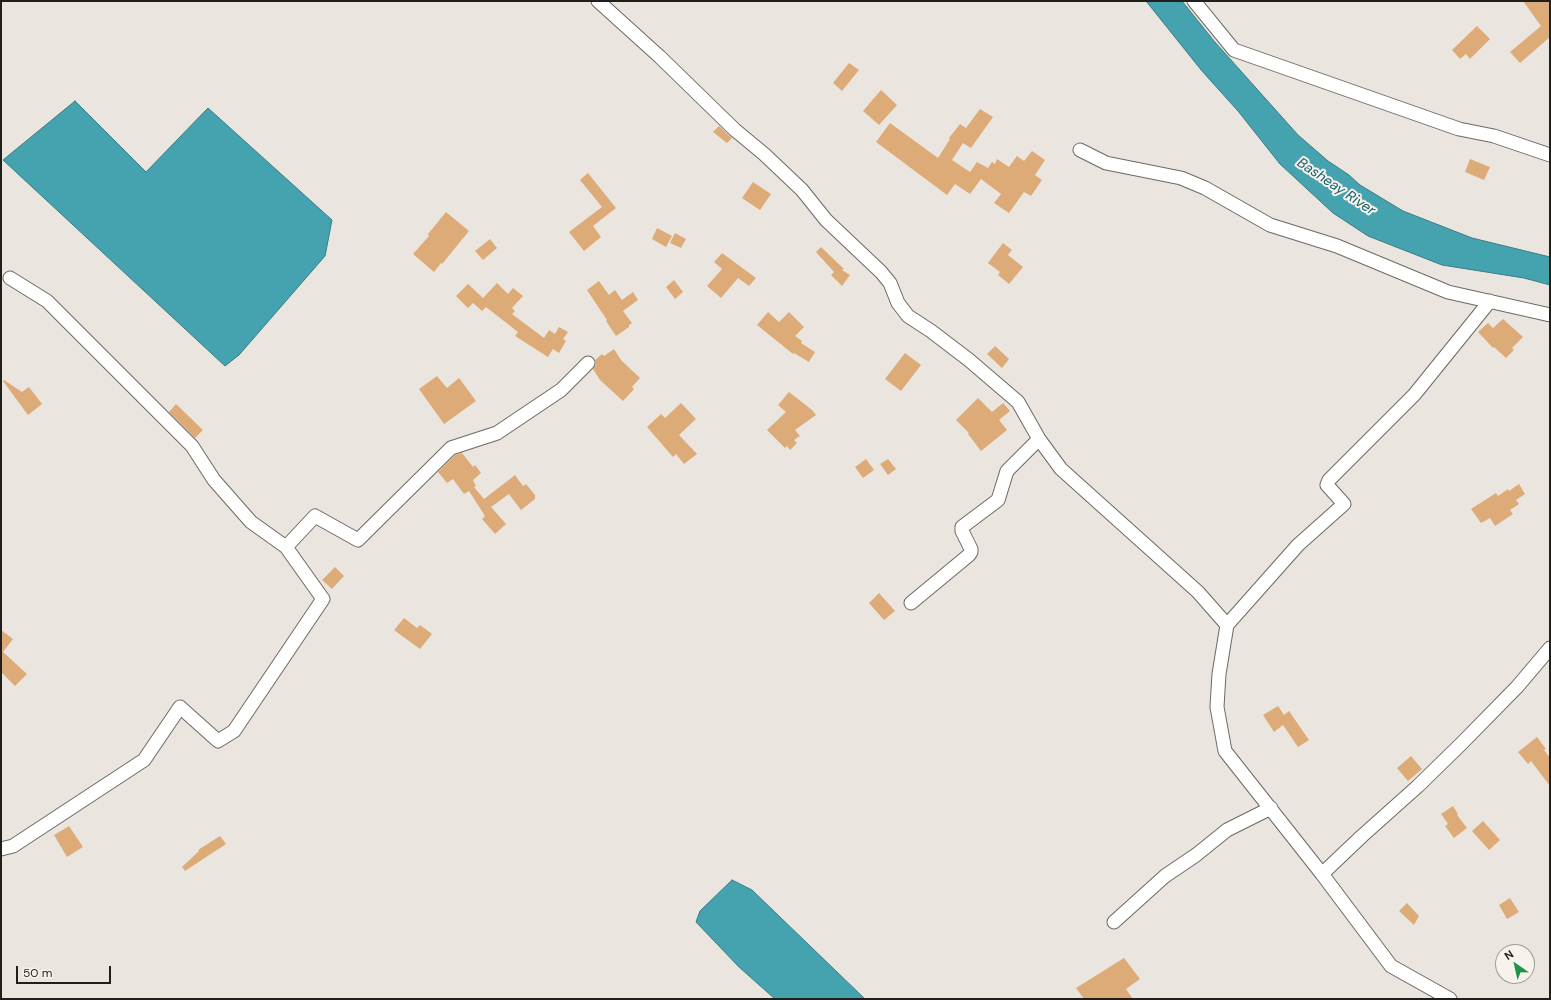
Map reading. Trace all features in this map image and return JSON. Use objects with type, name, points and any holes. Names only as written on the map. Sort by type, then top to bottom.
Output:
[{"type":"street","points":[[598,1],[660,57],[735,130],[764,154],[802,190],[826,220],[881,272],[890,283],[898,303],[908,316],[931,331],[1018,402],[1039,439],[1061,469],[1198,592],[1227,625]]},
{"type":"street","points":[[1194,1],[1234,50],[1459,129],[1494,136],[1550,155]]},
{"type":"street","points":[[1080,150],[1106,164],[1181,178],[1205,188],[1270,225],[1337,246],[1448,292],[1550,315]]},
{"type":"street","points":[[1,849],[13,846],[144,760],[180,707],[218,741],[234,731],[323,599],[286,547],[251,522],[214,480],[192,446],[48,302],[10,278]]},
{"type":"street","points":[[1450,999],[1391,966],[1322,874],[1225,751],[1217,707],[1219,674],[1227,625],[1298,545],[1344,504],[1327,485],[1329,480],[1414,395],[1490,301]]},
{"type":"street","points":[[286,547],[315,516],[358,540],[451,448],[497,433],[561,390],[588,363]]},
{"type":"street","points":[[911,603],[969,555],[971,548],[962,531],[962,527],[998,500],[1007,471],[1039,439]]},
{"type":"street","points":[[1322,874],[1418,786],[1461,744],[1517,688],[1550,648]]},
{"type":"street","points":[[1114,922],[1165,876],[1196,855],[1227,830],[1271,808]]},
{"type":"water","name":"Basheay River","points":[[1146,1],[1182,1],[1214,41],[1298,135],[1328,161],[1349,175],[1360,185],[1403,211],[1472,238],[1550,257],[1550,285],[1524,278],[1442,265],[1368,236],[1333,213],[1280,164],[1238,111],[1202,71]]},
{"type":"water","points":[[75,101],[146,172],[208,108],[332,220],[325,256],[239,355],[225,366],[3,160]]},
{"type":"water","points":[[732,880],[752,890],[865,999],[775,999],[739,967],[696,922],[700,911]]},
{"type":"building","points":[[1523,1],[1550,1],[1550,37],[1520,63],[1510,52],[1541,26]]},
{"type":"building","points":[[1477,26],[1490,39],[1470,59],[1466,54],[1460,59],[1452,50]]},
{"type":"building","points":[[849,63],[859,70],[842,91],[833,83]]},
{"type":"building","points":[[881,90],[897,105],[879,125],[863,111]]},
{"type":"building","points":[[980,109],[993,117],[971,148],[963,143],[952,160],[970,172],[977,162],[988,168],[992,162],[995,164],[997,159],[1009,167],[1017,156],[1024,161],[1032,151],[1045,160],[1035,175],[1042,180],[1031,196],[1024,192],[1009,213],[994,203],[1001,194],[981,179],[970,194],[955,184],[947,195],[876,142],[890,123],[938,158],[950,139],[949,138],[960,124],[966,128]]},
{"type":"building","points":[[719,126],[732,138],[727,143],[713,132]]},
{"type":"building","points":[[1470,159],[1490,167],[1484,180],[1465,172]]},
{"type":"building","points":[[588,173],[616,208],[593,226],[601,237],[584,251],[569,232],[602,207],[580,180]]},
{"type":"building","points":[[753,182],[771,194],[760,210],[742,198]]},
{"type":"building","points":[[446,212],[469,231],[434,272],[413,254],[429,236],[428,234]]},
{"type":"building","points":[[657,228],[672,236],[666,247],[652,239]]},
{"type":"building","points":[[675,233],[686,239],[681,248],[670,243]]},
{"type":"building","points":[[490,239],[497,248],[483,260],[475,251]]},
{"type":"building","points":[[1003,243],[1012,250],[1008,255],[1023,267],[1009,284],[998,275],[1000,272],[988,263]]},
{"type":"building","points":[[821,247],[844,269],[842,270],[850,275],[842,286],[831,275],[834,272],[816,252]]},
{"type":"building","points":[[722,253],[756,278],[749,286],[738,278],[721,298],[707,286],[722,269],[714,262]]},
{"type":"building","points":[[674,280],[683,292],[675,299],[666,287]]},
{"type":"building","points":[[599,281],[609,295],[615,290],[622,300],[633,292],[638,300],[623,311],[632,323],[629,327],[616,336],[587,290]]},
{"type":"building","points":[[497,283],[508,294],[513,288],[523,296],[512,308],[515,311],[512,314],[544,338],[549,330],[555,334],[559,327],[568,332],[563,339],[566,341],[559,353],[553,349],[548,357],[515,336],[518,332],[486,307],[482,311],[473,303],[468,308],[456,296],[468,284],[483,298]]},
{"type":"building","points":[[768,312],[779,322],[789,312],[804,327],[795,336],[802,341],[801,343],[815,352],[809,362],[794,353],[793,354],[757,325]]},
{"type":"building","points":[[1503,319],[1523,337],[1512,348],[1514,350],[1506,358],[1494,347],[1493,348],[1478,332],[1488,323],[1493,328]]},
{"type":"building","points":[[995,346],[1009,359],[1002,368],[987,354]]},
{"type":"building","points":[[614,349],[621,360],[640,378],[632,387],[634,389],[623,401],[600,380],[593,369],[596,365],[595,360],[602,354],[604,356]]},
{"type":"building","points":[[905,353],[921,365],[901,391],[885,379]]},
{"type":"building","points":[[437,376],[447,388],[459,378],[476,401],[444,424],[419,389]]},
{"type":"building","points":[[4,380],[22,392],[29,387],[42,404],[28,415],[3,381]]},
{"type":"building","points":[[789,392],[812,410],[816,415],[795,430],[800,436],[794,440],[797,443],[790,450],[787,446],[785,448],[767,430],[786,412],[778,405]]},
{"type":"building","points":[[978,398],[992,412],[1003,403],[1010,411],[999,420],[1007,430],[981,451],[968,434],[969,433],[956,420]]},
{"type":"building","points":[[681,403],[696,419],[679,435],[697,454],[684,464],[676,454],[673,457],[647,427],[661,414],[665,418]]},
{"type":"building","points":[[176,404],[203,430],[195,438],[169,412]]},
{"type":"building","points":[[462,453],[473,467],[475,465],[481,473],[473,480],[476,486],[474,487],[484,499],[515,475],[523,486],[526,484],[535,495],[535,499],[521,510],[509,494],[491,507],[506,524],[495,534],[482,519],[485,516],[469,491],[464,494],[453,479],[447,483],[438,472],[455,455]]},
{"type":"building","points":[[866,459],[874,470],[863,478],[855,467]]},
{"type":"building","points":[[888,459],[896,469],[888,475],[880,464]]},
{"type":"building","points":[[1519,484],[1525,494],[1516,500],[1519,504],[1510,510],[1513,514],[1495,526],[1490,518],[1481,523],[1471,509],[1496,493],[1498,496]]},
{"type":"building","points":[[335,567],[344,576],[332,589],[322,580]]},
{"type":"building","points":[[879,593],[895,611],[884,620],[869,603]]},
{"type":"building","points":[[404,618],[417,628],[420,625],[432,634],[420,649],[394,630]]},
{"type":"building","points":[[1,630],[13,639],[3,652],[27,674],[15,686],[1,672]]},
{"type":"building","points":[[1278,706],[1284,715],[1289,711],[1309,740],[1298,747],[1283,725],[1274,732],[1263,715]]},
{"type":"building","points":[[1537,737],[1546,749],[1544,750],[1550,758],[1550,786],[1531,761],[1528,764],[1518,752]]},
{"type":"building","points":[[1411,756],[1422,769],[1408,781],[1397,768]]},
{"type":"building","points":[[1453,806],[1458,814],[1457,815],[1467,828],[1454,838],[1445,826],[1448,824],[1441,814]]},
{"type":"building","points":[[1483,821],[1500,840],[1489,850],[1472,831]]},
{"type":"building","points":[[69,826],[83,847],[67,857],[54,835]]},
{"type":"building","points":[[220,836],[226,844],[185,871],[182,867],[199,851],[198,850]]},
{"type":"building","points":[[1510,898],[1519,912],[1507,919],[1499,905]]},
{"type":"building","points":[[1407,903],[1419,916],[1414,925],[1399,911]]},
{"type":"building","points":[[1124,958],[1140,979],[1126,989],[1133,999],[1084,999],[1076,988]]}]
